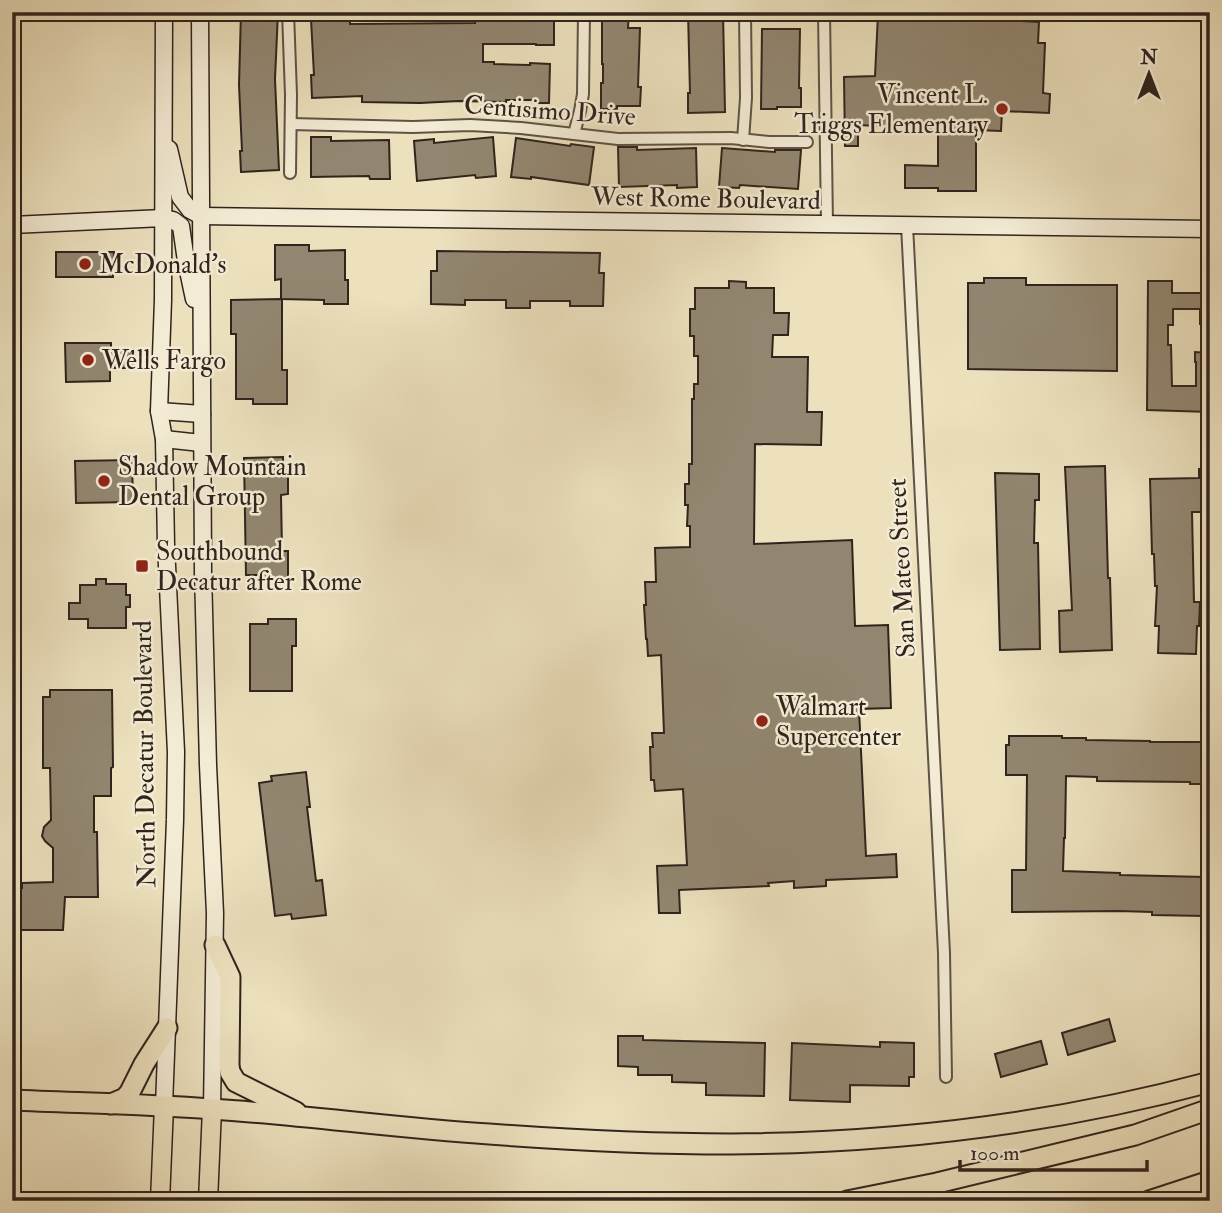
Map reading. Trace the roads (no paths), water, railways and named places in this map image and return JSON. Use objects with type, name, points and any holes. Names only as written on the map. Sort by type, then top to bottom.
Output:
[{"type":"highway","points":[[215,945],[230,977],[229,1065],[233,1078],[244,1088],[306,1118]]},
{"type":"highway","points":[[110,1104],[125,1098],[130,1092],[167,1028]]},
{"type":"highway","points":[[12,1100],[212,1109],[489,1134],[730,1144],[817,1142],[1004,1124],[1100,1107],[1210,1082]]},
{"type":"highway","points":[[848,1201],[937,1183],[1135,1135],[1210,1109]]},
{"type":"highway","points":[[1149,1201],[1210,1181]]},
{"type":"main road","name":"North Decatur Boulevard","points":[[161,1192],[176,752],[164,439],[159,411],[163,300],[163,12]]},
{"type":"main road","points":[[200,12],[201,443],[207,738],[215,945],[209,1192]]},
{"type":"main road","points":[[163,126],[180,197],[190,210],[201,216]]},
{"type":"main road","name":"West Rome Boulevard","points":[[201,216],[1210,229]]},
{"type":"main road","points":[[12,225],[163,218],[173,220],[181,226],[201,328]]},
{"type":"main road","points":[[159,411],[202,414]]},
{"type":"main road","points":[[164,439],[201,443]]},
{"type":"street","points":[[288,12],[290,173]]},
{"type":"street","points":[[574,134],[583,94],[584,12]]},
{"type":"street","points":[[743,140],[746,98],[745,12]]},
{"type":"street","points":[[824,12],[827,224]]},
{"type":"street","name":"Centisimo Drive","points":[[290,124],[497,126],[618,139],[732,138],[807,142]]},
{"type":"street","name":"San Mateo Street","points":[[907,225],[944,953],[946,1077]]},
{"type":"place","name":"Vincent L. Triggs Elementary","points":[[1002,109]]},
{"type":"place","name":"McDonald's","points":[[85,264]]},
{"type":"place","name":"Wells Fargo","points":[[88,360]]},
{"type":"place","name":"Shadow Mountain Dental Group","points":[[104,481]]},
{"type":"place","name":"Southbound Decatur after Rome","points":[[142,566]]},
{"type":"place","name":"Walmart Supercenter","points":[[762,721]]}]
